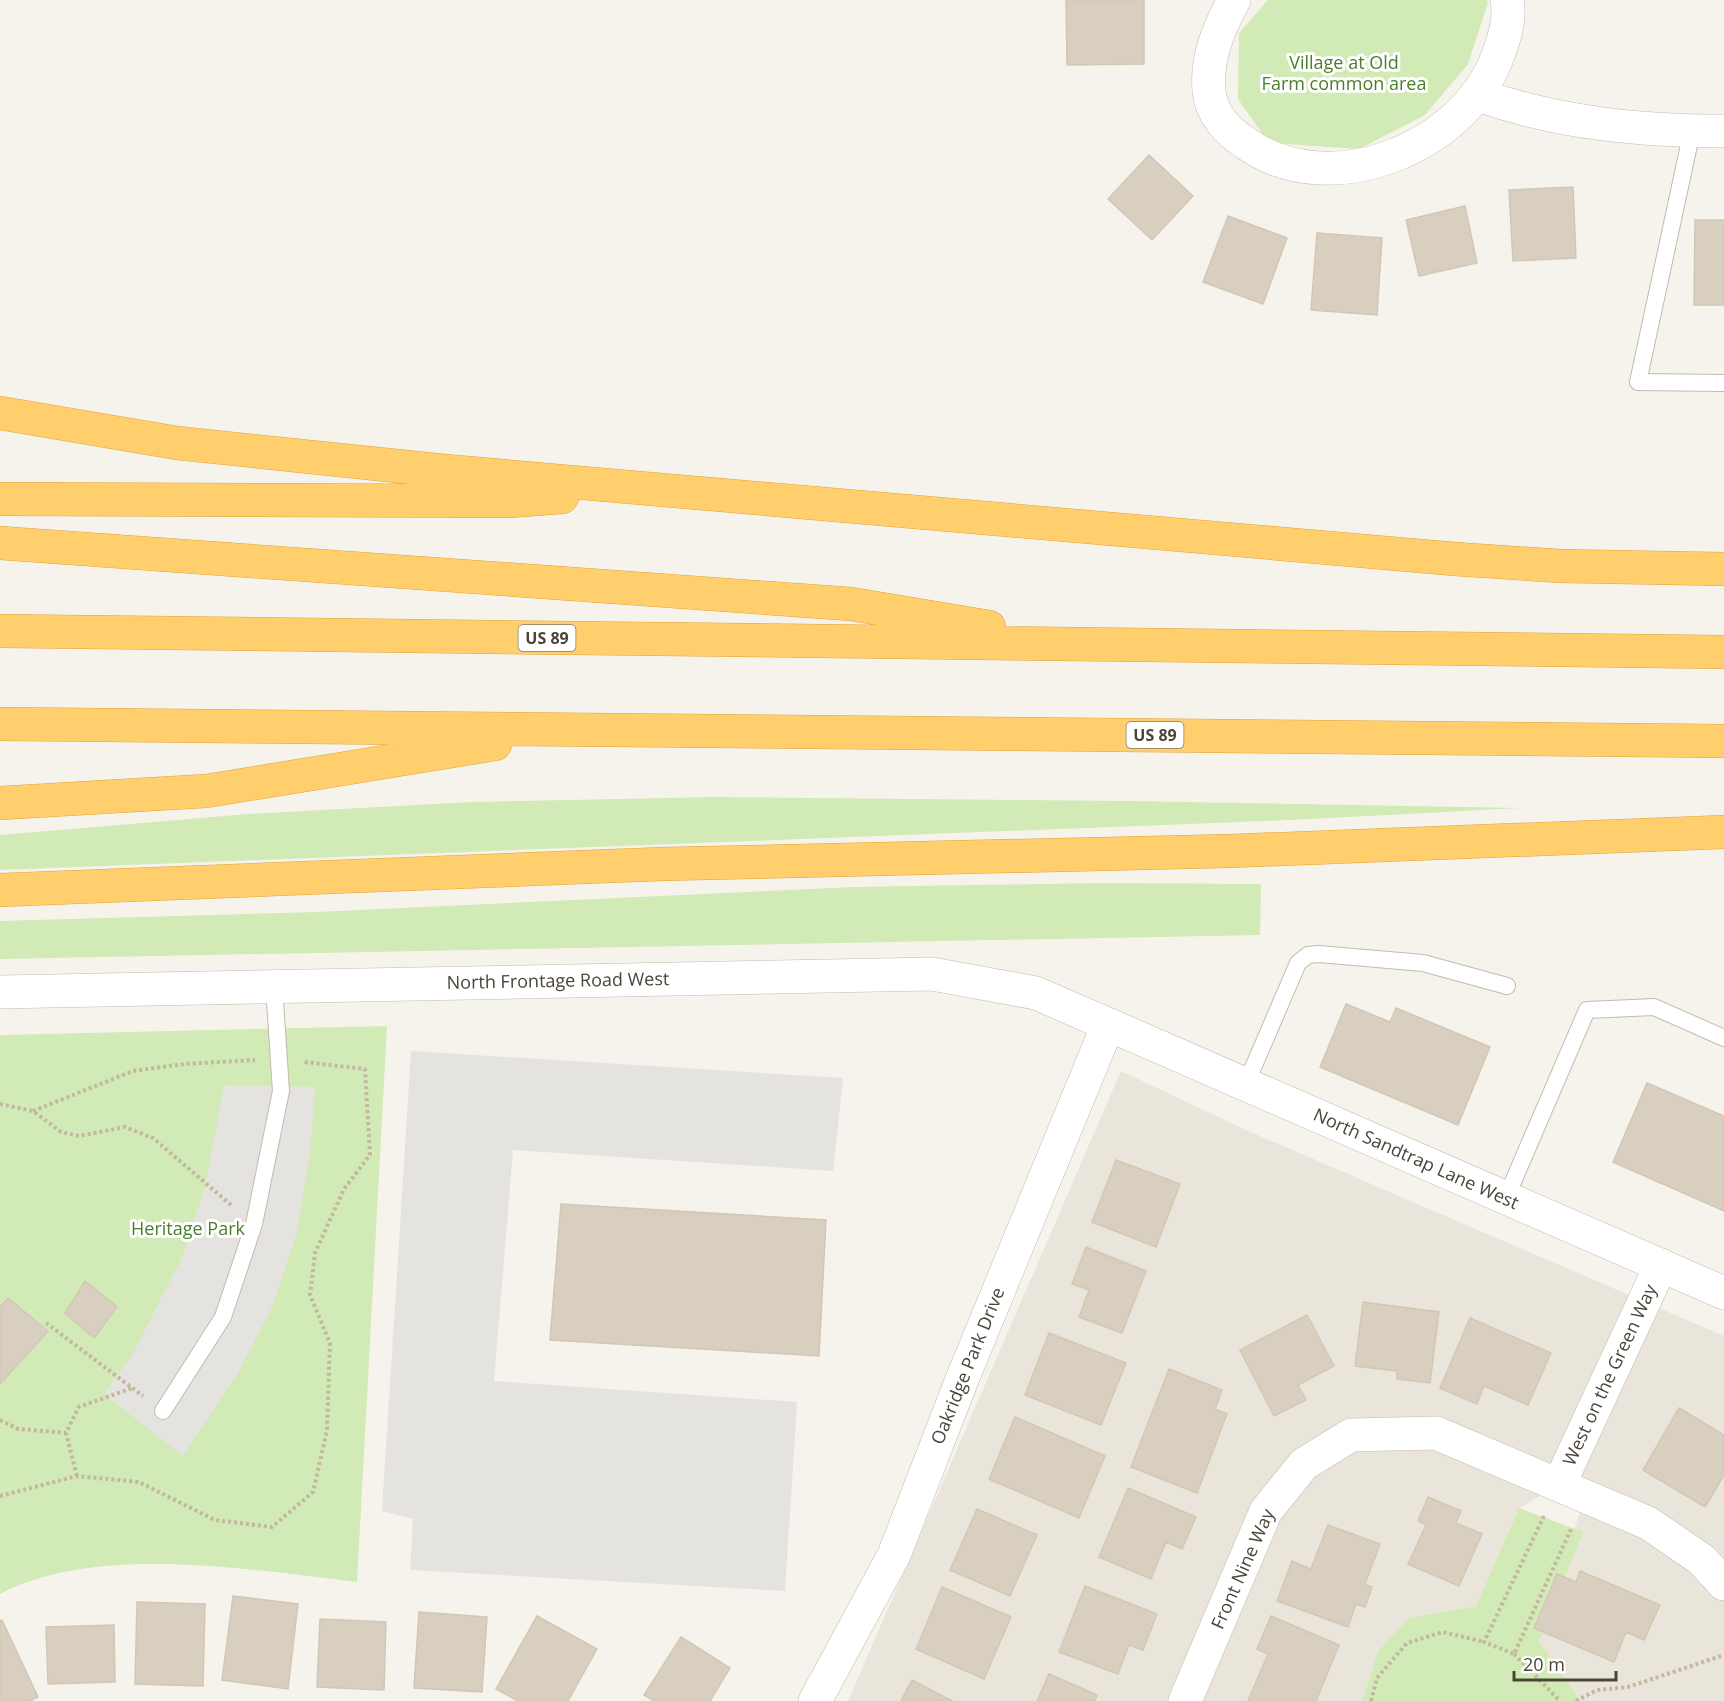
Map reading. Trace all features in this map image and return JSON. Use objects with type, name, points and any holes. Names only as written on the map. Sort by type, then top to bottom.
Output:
[{"type":"highway","points":[[0,413],[177,443],[653,490],[1467,560],[1560,566],[1724,569]]},
{"type":"highway","points":[[0,498],[510,501],[653,490]]},
{"type":"highway","points":[[0,543],[851,604],[1094,644]]},
{"type":"highway","name":"US 89","points":[[0,631],[1724,652]]},
{"type":"highway","name":"US 89","points":[[0,724],[1724,741]]},
{"type":"highway","points":[[0,803],[206,791],[586,730]]},
{"type":"highway","points":[[0,890],[662,864],[1229,851],[1724,832]]},
{"type":"street","points":[[1234,0],[1220,27],[1209,60],[1209,92],[1218,117],[1237,138],[1263,155],[1290,164],[1323,170],[1356,166],[1387,158],[1451,124],[1478,95],[1494,66],[1505,37],[1507,0]]},
{"type":"street","points":[[1478,95],[1515,108],[1586,122],[1708,131]]},
{"type":"street","name":"North Frontage Road West","points":[[0,992],[932,974],[1036,993],[1108,1025]]},
{"type":"street","name":"North Sandtrap Lane West","points":[[1108,1025],[1724,1293]]},
{"type":"street","name":"Oakridge Park Drive","points":[[814,1701],[894,1555],[961,1382],[1108,1025]]},
{"type":"street","name":"West on the Green Way","points":[[1572,1491],[1661,1265]]},
{"type":"street","name":"Front Nine Way","points":[[1185,1701],[1266,1511],[1305,1464],[1351,1435],[1436,1433],[1648,1523],[1702,1560],[1724,1584]]},
{"type":"lane","points":[[1708,131],[1638,382],[1724,383]]},
{"type":"lane","points":[[1246,1084],[1298,963],[1308,955],[1423,963],[1507,987]]},
{"type":"lane","points":[[163,1411],[223,1317],[254,1224],[281,1091],[274,987]]},
{"type":"lane","points":[[1506,1198],[1587,1010],[1654,1007],[1724,1038]]},
{"type":"path","points":[[0,1104],[33,1111],[61,1132],[78,1136],[124,1127],[153,1138],[254,1224]]},
{"type":"path","points":[[46,1323],[163,1411]]},
{"type":"path","points":[[77,1476],[66,1433],[79,1407],[132,1388]]},
{"type":"path","points":[[0,1420],[18,1429],[66,1433]]},
{"type":"path","points":[[1484,1642],[1572,1491]]},
{"type":"path","points":[[1514,1654],[1572,1491]]},
{"type":"path","points":[[1371,1701],[1377,1678],[1407,1643],[1443,1632],[1484,1642],[1514,1654],[1560,1701]]},
{"type":"path","points":[[1576,1701],[1597,1690],[1628,1687],[1724,1655]]},
{"type":"shaded area","points":[[411,1051],[843,1078],[833,1171],[513,1150],[494,1381],[797,1402],[785,1591],[410,1570],[413,1519],[382,1511]]},
{"type":"shaded area","points":[[1121,1071],[1246,1130],[1724,1336],[1724,1701],[1581,1701],[1539,1641],[1585,1496],[1559,1485],[1519,1508],[1476,1606],[1409,1618],[1378,1651],[1362,1701],[848,1701]]},
{"type":"shaded area","points":[[224,1085],[315,1087],[310,1155],[297,1232],[272,1307],[238,1373],[183,1456],[104,1394],[131,1357],[181,1260],[205,1187]]},
{"type":"green space","name":"Village at Old Farm common area","points":[[1268,0],[1487,0],[1488,3],[1468,64],[1425,115],[1359,149],[1269,143],[1238,99],[1239,33]]},
{"type":"green space","points":[[714,797],[1521,808],[1291,820],[0,870],[0,835],[248,814],[471,802]]},
{"type":"green space","points":[[1103,883],[1261,884],[1260,935],[0,959],[0,921],[316,912],[855,887]]},
{"type":"green space","name":"Heritage Park","points":[[387,1026],[357,1582],[223,1567],[176,1564],[128,1565],[82,1569],[39,1578],[0,1594],[0,1035]]},
{"type":"green space","points":[[1519,1508],[1583,1532],[1539,1641],[1581,1701],[1362,1701],[1378,1651],[1409,1618],[1476,1606]]},
{"type":"building","points":[[1066,0],[1144,0],[1144,64],[1067,65]]},
{"type":"building","points":[[1149,155],[1193,196],[1152,240],[1108,199]]},
{"type":"building","points":[[1573,187],[1576,258],[1513,261],[1509,190]]},
{"type":"building","points":[[1465,206],[1477,263],[1419,276],[1406,220]]},
{"type":"building","points":[[1228,216],[1287,238],[1263,304],[1203,282]]},
{"type":"building","points":[[1695,220],[1724,220],[1724,305],[1694,305]]},
{"type":"building","points":[[1317,233],[1382,238],[1377,315],[1311,310]]},
{"type":"building","points":[[1346,1004],[1390,1022],[1396,1008],[1490,1047],[1458,1125],[1320,1067]]},
{"type":"building","points":[[1647,1083],[1724,1116],[1724,1211],[1613,1162]]},
{"type":"building","points":[[1116,1160],[1180,1184],[1156,1247],[1092,1222]]},
{"type":"building","points":[[561,1204],[826,1220],[819,1356],[550,1340]]},
{"type":"building","points":[[1086,1247],[1146,1271],[1122,1333],[1079,1317],[1089,1290],[1072,1284]]},
{"type":"building","points":[[85,1281],[117,1307],[94,1338],[65,1313]]},
{"type":"building","points":[[8,1298],[48,1331],[0,1384],[0,1307]]},
{"type":"building","points":[[1363,1302],[1439,1312],[1430,1383],[1397,1379],[1397,1371],[1355,1366]]},
{"type":"building","points":[[1307,1315],[1334,1366],[1298,1385],[1306,1400],[1274,1416],[1240,1350]]},
{"type":"building","points":[[1470,1318],[1551,1353],[1528,1405],[1484,1386],[1477,1404],[1440,1388]]},
{"type":"building","points":[[1049,1333],[1126,1363],[1101,1425],[1025,1395]]},
{"type":"building","points":[[1169,1369],[1222,1390],[1215,1409],[1227,1414],[1197,1493],[1131,1467]]},
{"type":"building","points":[[1679,1408],[1724,1435],[1724,1475],[1705,1507],[1643,1470]]},
{"type":"building","points":[[1015,1417],[1105,1456],[1079,1518],[989,1479]]},
{"type":"building","points":[[1128,1488],[1196,1517],[1182,1549],[1166,1542],[1151,1579],[1099,1557]]},
{"type":"building","points":[[1428,1497],[1461,1511],[1456,1523],[1482,1534],[1459,1586],[1408,1564],[1426,1525],[1418,1521]]},
{"type":"building","points":[[977,1509],[1037,1535],[1010,1596],[950,1570]]},
{"type":"building","points":[[1328,1525],[1380,1544],[1365,1584],[1372,1587],[1365,1607],[1356,1604],[1348,1627],[1277,1601],[1292,1561],[1311,1569]]},
{"type":"building","points":[[1580,1571],[1660,1605],[1644,1640],[1626,1632],[1614,1662],[1534,1628],[1557,1574],[1576,1582]]},
{"type":"building","points":[[1085,1586],[1157,1614],[1143,1650],[1129,1645],[1118,1674],[1059,1652]]},
{"type":"building","points":[[942,1587],[1011,1617],[984,1679],[916,1649]]},
{"type":"building","points":[[233,1596],[298,1604],[288,1689],[222,1680]]},
{"type":"building","points":[[137,1602],[205,1604],[203,1686],[135,1684]]},
{"type":"building","points":[[419,1612],[487,1617],[482,1692],[414,1688]]},
{"type":"building","points":[[537,1616],[597,1649],[568,1701],[518,1701],[496,1689]]},
{"type":"building","points":[[1271,1616],[1339,1645],[1316,1701],[1248,1701],[1268,1654],[1257,1649]]},
{"type":"building","points":[[320,1619],[386,1622],[384,1690],[317,1687]]},
{"type":"building","points":[[2,1620],[38,1697],[30,1701],[0,1701],[0,1621]]},
{"type":"building","points":[[114,1625],[115,1682],[48,1684],[46,1627]]},
{"type":"building","points":[[681,1637],[730,1668],[710,1701],[654,1701],[644,1695]]},
{"type":"building","points":[[1049,1674],[1097,1695],[1095,1701],[1037,1701]]},
{"type":"building","points":[[912,1680],[952,1701],[901,1701]]}]
